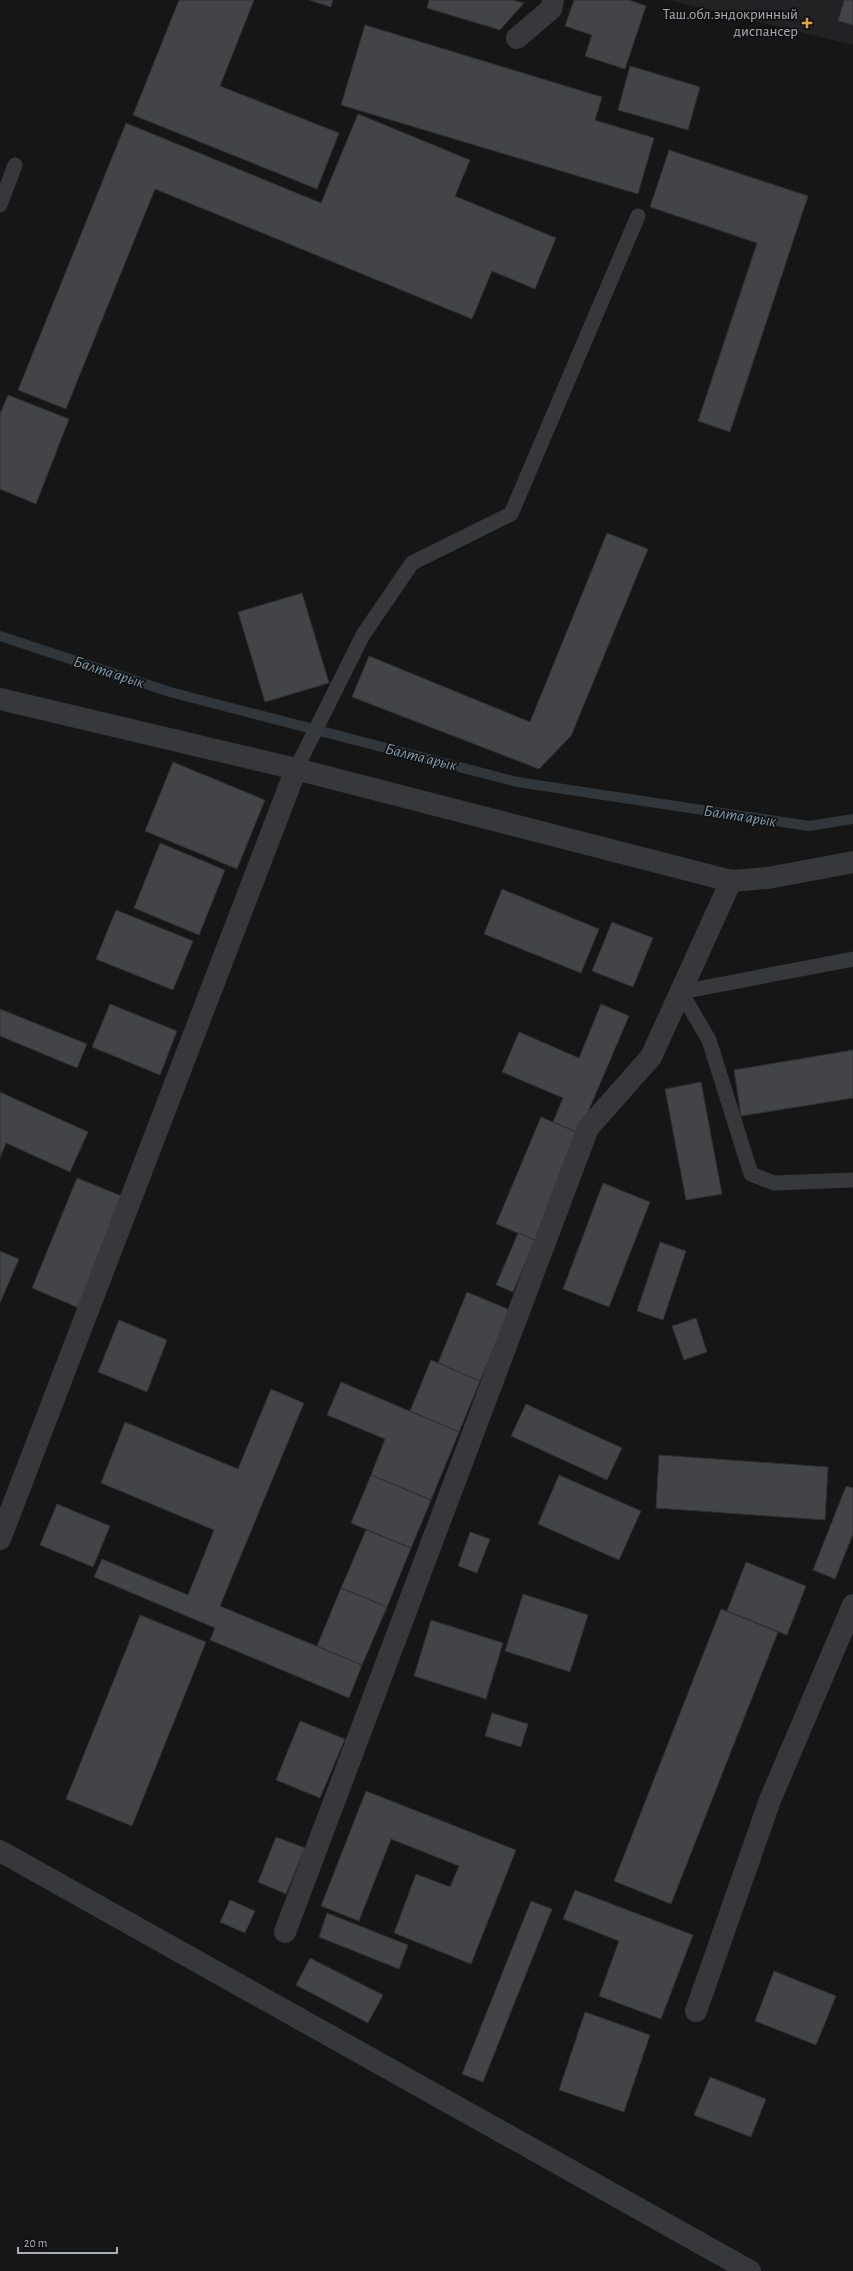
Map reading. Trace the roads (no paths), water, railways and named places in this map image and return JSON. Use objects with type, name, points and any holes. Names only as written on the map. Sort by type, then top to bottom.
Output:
[{"type":"street","points":[[517,38],[551,9],[553,0]]},
{"type":"street","points":[[0,699],[296,769],[731,881],[768,878],[853,862]]},
{"type":"street","points":[[0,1539],[296,769]]},
{"type":"street","points":[[285,1932],[588,1128],[651,1057],[731,881]]},
{"type":"street","points":[[696,2011],[770,1800],[853,1605]]},
{"type":"street","points":[[0,1851],[750,2271]]},
{"type":"lane","points":[[0,205],[15,165]]},
{"type":"lane","points":[[296,769],[363,635],[412,563],[511,514],[638,216]]},
{"type":"lane","points":[[853,959],[681,992],[709,1040],[750,1174],[774,1182],[853,1180]]},
{"type":"waterway","name":"Балта арык","points":[[0,636],[170,692],[517,782],[809,826],[853,819]]},
{"type":"place","name":"Таш.обл.эндокринный диспансер","points":[[807,23]]}]
